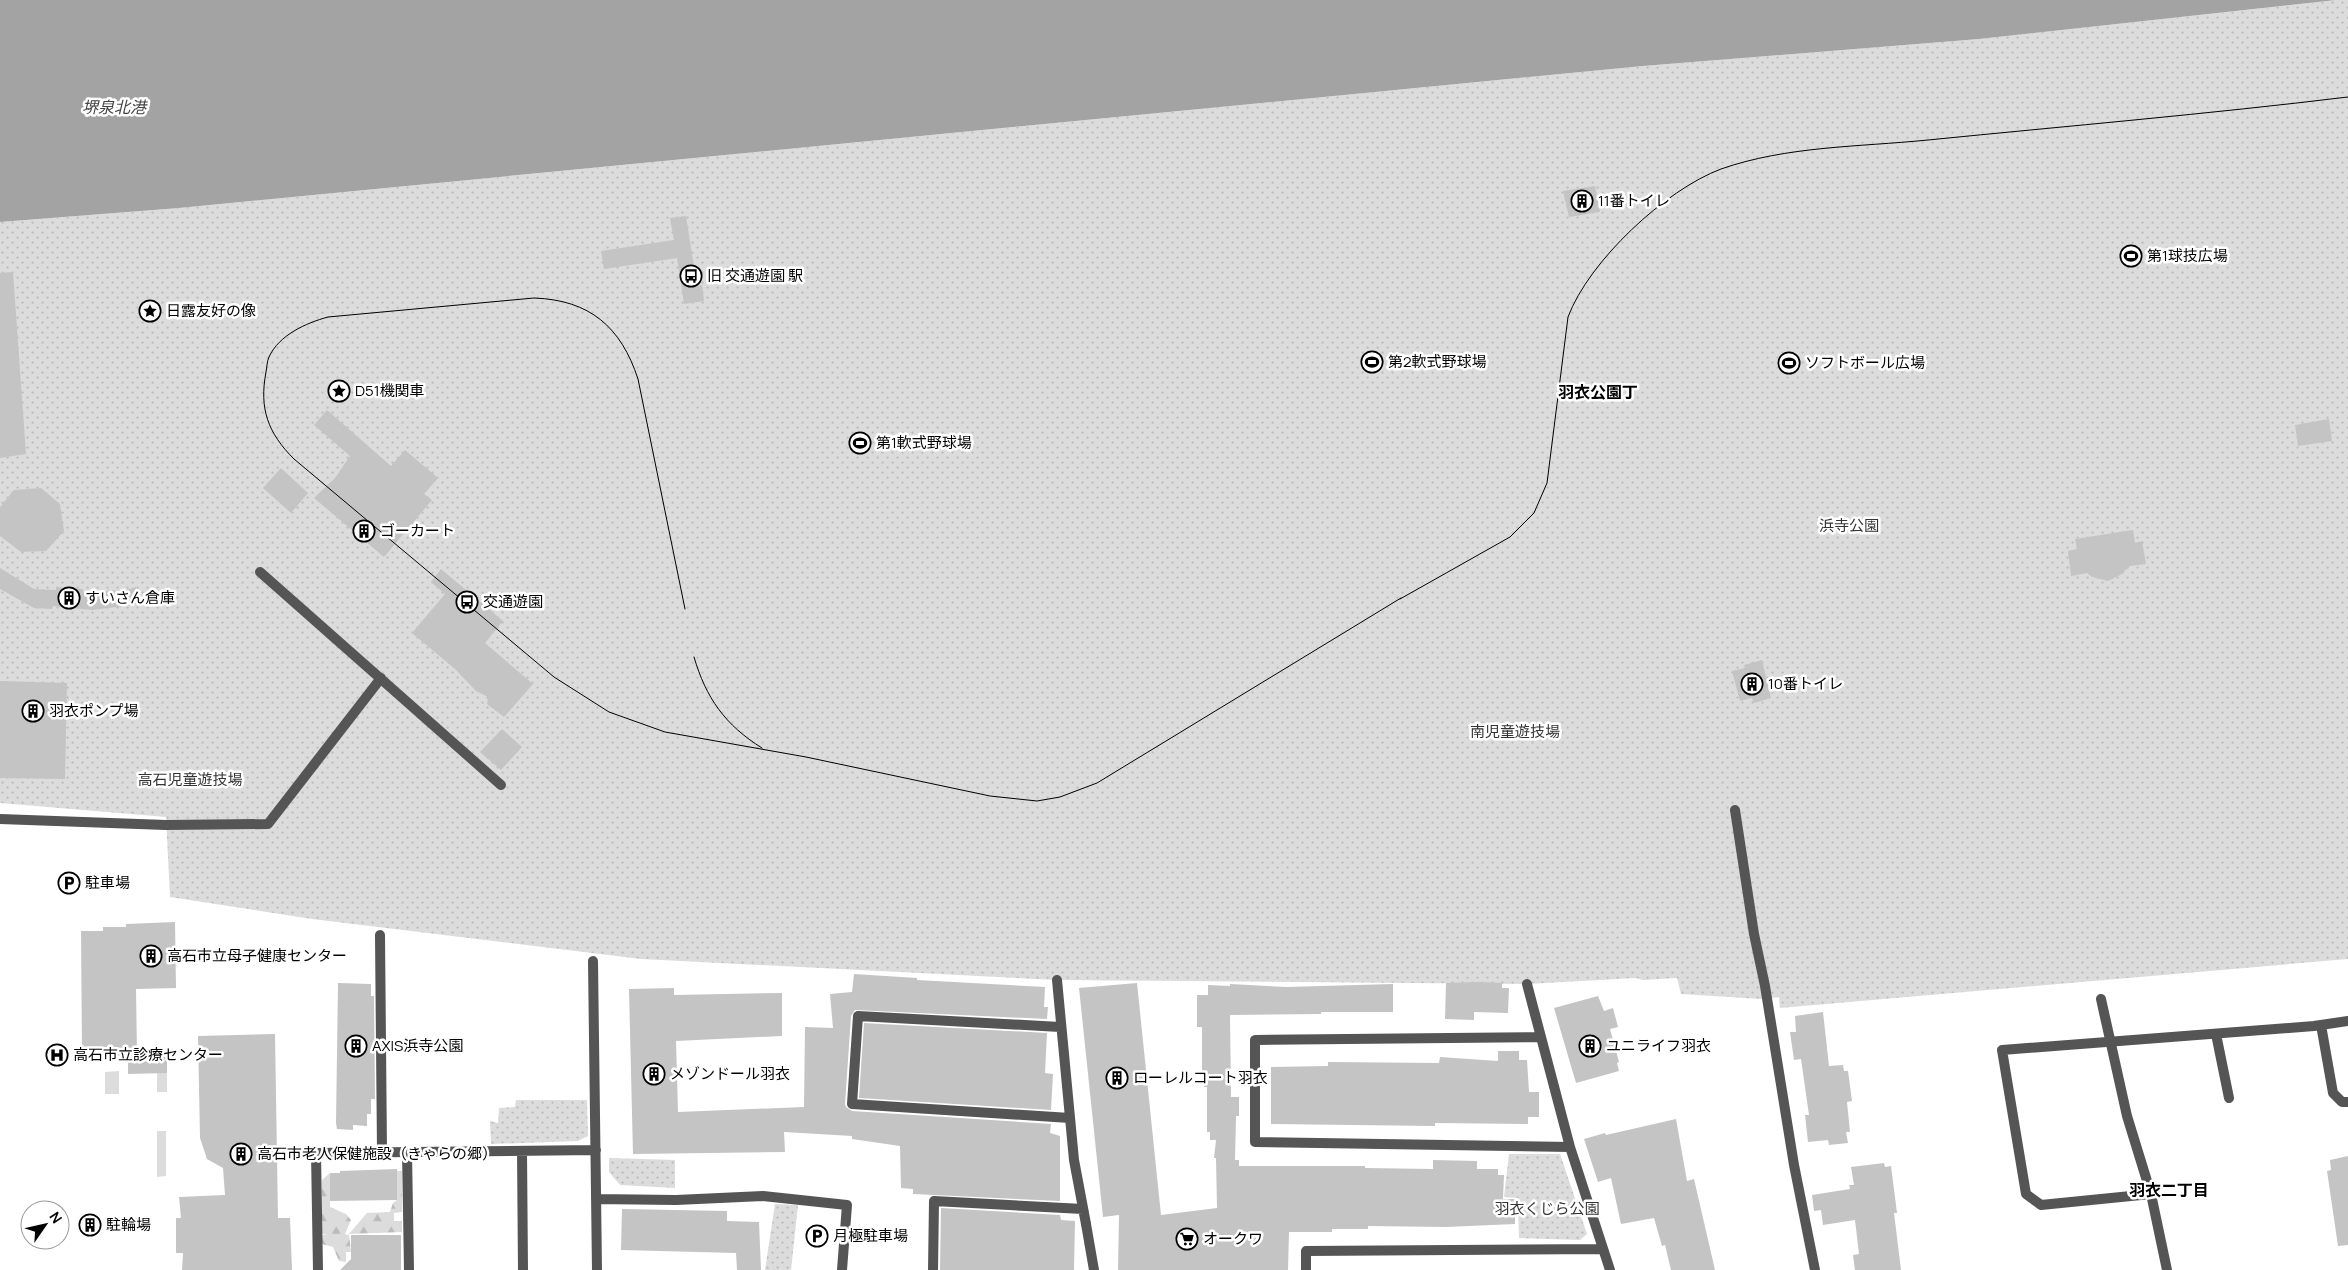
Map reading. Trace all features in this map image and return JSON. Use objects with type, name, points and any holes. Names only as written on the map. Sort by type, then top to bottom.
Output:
[{"type":"street","points":[[260,572],[501,784]]},
{"type":"street","points":[[0,819],[166,825],[268,824],[381,678]]},
{"type":"street","points":[[1735,810],[1754,934],[1765,986],[1794,1164],[1815,1270]]},
{"type":"street","points":[[380,935],[382,1152]]},
{"type":"street","points":[[593,961],[597,1270]]},
{"type":"street","points":[[1057,980],[1070,1118],[1094,1270]]},
{"type":"street","points":[[1527,984],[1570,1147],[1610,1270]]},
{"type":"street","points":[[2101,999],[2127,1116],[2151,1194],[2167,1270]]},
{"type":"street","points":[[1060,1027],[858,1016],[852,1104],[1070,1118]]},
{"type":"street","points":[[2151,1194],[2041,1205],[2026,1194],[2002,1050],[2216,1034],[2348,1021]]},
{"type":"street","points":[[2321,1025],[2332,1093],[2342,1102],[2348,1102]]},
{"type":"street","points":[[2216,1034],[2229,1098]]},
{"type":"street","points":[[1540,1037],[1255,1040],[1255,1142],[1570,1147]]},
{"type":"street","points":[[318,1270],[316,1153],[596,1150]]},
{"type":"street","points":[[522,1151],[524,1270]]},
{"type":"street","points":[[407,1152],[409,1270]]},
{"type":"street","points":[[596,1199],[676,1200],[762,1196],[847,1205],[842,1270]]},
{"type":"street","points":[[932,1270],[934,1201],[1083,1209]]},
{"type":"street","points":[[1306,1270],[1306,1251],[1603,1249]]},
{"type":"green space","name":"浜寺公園","points":[[2348,0],[2348,959],[1780,1008],[1779,997],[1761,999],[1681,994],[1677,978],[1643,980],[1636,978],[1527,984],[1057,980],[641,959],[312,919],[170,897],[166,817],[0,803],[0,222],[179,208],[1643,66],[1979,39]]},
{"type":"green space","points":[[157,1064],[167,1065],[167,1092],[157,1092]]},
{"type":"green space","points":[[119,1071],[119,1094],[105,1094],[105,1072]]},
{"type":"green space","points":[[516,1100],[587,1100],[588,1136],[578,1141],[491,1144],[490,1121],[498,1123],[499,1108],[515,1107]]},
{"type":"green space","points":[[157,1131],[166,1131],[166,1176],[157,1177]]},
{"type":"green space","name":"羽衣くじら公園","points":[[1509,1154],[1560,1154],[1587,1234],[1580,1240],[1519,1238],[1518,1198],[1504,1197]]},
{"type":"green space","points":[[609,1158],[675,1160],[675,1188],[620,1185],[609,1172]]},
{"type":"green space","points":[[397,1171],[402,1171],[402,1212],[394,1213],[394,1221],[402,1221],[402,1232],[349,1234],[351,1252],[346,1252],[346,1262],[339,1261],[333,1247],[322,1244],[322,1235],[327,1235],[322,1234],[322,1180],[330,1173],[330,1207],[346,1214],[351,1220],[345,1234],[348,1235],[367,1213],[390,1212],[393,1203],[397,1200]]},
{"type":"green space","points":[[775,1204],[798,1205],[791,1270],[765,1270]]},
{"type":"water","name":"堺泉北港","points":[[0,0],[2336,0],[1979,39],[1643,66],[179,208],[0,222]]},
{"type":"building","name":"11番トイレ","points":[[1595,186],[1600,212],[1569,217],[1563,191]]},
{"type":"building","name":"旧 交通遊園 駅","points":[[686,216],[697,286],[702,285],[704,301],[684,304],[677,258],[604,269],[601,251],[674,240],[670,218]]},
{"type":"building","points":[[13,272],[26,454],[0,458],[0,273]]},
{"type":"building","points":[[327,410],[391,466],[405,450],[438,478],[424,494],[432,500],[384,557],[314,498],[335,478],[350,456],[314,425]]},
{"type":"building","points":[[2329,419],[2332,441],[2298,446],[2295,425]]},
{"type":"building","points":[[281,468],[308,493],[291,513],[263,488]]},
{"type":"building","points":[[41,488],[60,504],[64,531],[46,551],[21,552],[0,536],[0,507],[14,490]]},
{"type":"building","points":[[2133,530],[2135,543],[2142,541],[2146,564],[2130,566],[2120,575],[2108,581],[2092,577],[2087,573],[2071,576],[2068,551],[2077,549],[2075,539]]},
{"type":"building","points":[[0,568],[34,589],[56,590],[56,587],[83,589],[83,593],[115,590],[116,593],[136,587],[141,604],[92,610],[53,606],[52,609],[34,608],[0,589]]},
{"type":"building","points":[[441,569],[503,621],[485,643],[533,684],[504,717],[487,704],[488,697],[476,691],[455,669],[412,633],[445,594],[431,582]]},
{"type":"building","name":"10番トイレ","points":[[1762,660],[1771,698],[1754,703],[1752,698],[1740,701],[1732,671],[1745,668],[1744,665]]},
{"type":"building","name":"羽衣ポンプ場","points":[[0,681],[67,683],[65,779],[0,778]]},
{"type":"building","points":[[502,729],[522,747],[501,770],[480,752]]},
{"type":"building","points":[[175,922],[176,988],[136,989],[137,1055],[105,1056],[105,1051],[82,1052],[81,931],[103,931],[103,927],[126,927],[126,924]]},
{"type":"building","points":[[854,974],[917,978],[917,980],[1045,987],[1044,1007],[1048,1007],[1047,1019],[855,1010],[851,1016],[845,1104],[852,1111],[1051,1124],[1050,1133],[1060,1136],[1060,1201],[913,1194],[913,1189],[901,1188],[900,1146],[852,1139],[852,1136],[784,1132],[785,1152],[633,1154],[629,989],[674,988],[674,995],[782,993],[782,1036],[676,1041],[678,1112],[804,1107],[805,1027],[833,1028],[830,994],[852,992]]},
{"type":"building","name":"AXIS浜寺公園","points":[[338,983],[371,984],[371,996],[374,996],[375,1099],[371,1099],[371,1114],[367,1114],[367,1126],[353,1125],[353,1130],[337,1129],[336,1123]]},
{"type":"building","points":[[1137,983],[1161,1215],[1217,1208],[1216,1158],[1214,1158],[1216,1140],[1210,1140],[1210,1132],[1207,1132],[1207,1087],[1204,1087],[1204,1082],[1202,1082],[1202,1027],[1197,1027],[1197,995],[1208,995],[1208,985],[1230,986],[1230,984],[1286,987],[1393,984],[1393,1012],[1230,1015],[1231,1097],[1239,1097],[1239,1116],[1236,1116],[1235,1160],[1239,1160],[1239,1166],[1365,1166],[1365,1168],[1433,1169],[1433,1160],[1477,1161],[1477,1169],[1498,1169],[1498,1175],[1504,1175],[1503,1199],[1515,1199],[1515,1224],[1446,1227],[1368,1226],[1368,1229],[1332,1229],[1332,1232],[1289,1232],[1288,1270],[1118,1270],[1119,1215],[1103,1217],[1079,988]]},
{"type":"building","points":[[1446,983],[1502,983],[1502,988],[1509,988],[1508,1013],[1474,1012],[1474,1020],[1445,1019]]},
{"type":"building","name":"ユニライフ羽衣","points":[[1598,996],[1604,1011],[1613,1008],[1618,1027],[1610,1029],[1619,1062],[1617,1063],[1619,1071],[1576,1083],[1554,1008]]},
{"type":"building","points":[[1823,1012],[1829,1066],[1843,1065],[1844,1071],[1848,1071],[1852,1101],[1847,1102],[1850,1132],[1846,1132],[1848,1143],[1829,1145],[1828,1140],[1808,1142],[1805,1115],[1809,1115],[1801,1059],[1794,1060],[1790,1032],[1796,1032],[1795,1016]]},
{"type":"building","points":[[864,1023],[1047,1033],[1045,1073],[1053,1074],[1051,1110],[859,1098]]},
{"type":"building","name":"高石市老人保健施設（きゃらの郷）","points":[[275,1034],[278,1218],[290,1218],[292,1270],[182,1270],[183,1253],[176,1253],[176,1218],[181,1218],[179,1197],[225,1195],[223,1168],[207,1159],[200,1138],[198,1036]]},
{"type":"building","points":[[1498,1051],[1519,1051],[1519,1060],[1527,1060],[1529,1092],[1539,1092],[1539,1117],[1528,1117],[1528,1124],[1435,1123],[1435,1126],[1271,1124],[1271,1067],[1328,1066],[1328,1062],[1439,1063],[1440,1057],[1498,1061]]},
{"type":"building","points":[[128,1055],[167,1055],[167,1073],[128,1074]]},
{"type":"building","points":[[1676,1119],[1687,1181],[1694,1179],[1715,1270],[1671,1270],[1665,1245],[1662,1246],[1654,1218],[1621,1224],[1611,1178],[1598,1182],[1584,1139]]},
{"type":"building","points":[[2348,1156],[2348,1245],[2338,1246],[2327,1171],[2331,1170],[2330,1160]]},
{"type":"building","points":[[1884,1163],[1885,1167],[1891,1166],[1897,1213],[1894,1213],[1901,1270],[1855,1270],[1853,1255],[1859,1254],[1855,1220],[1823,1225],[1821,1210],[1814,1211],[1812,1195],[1850,1189],[1849,1185],[1854,1185],[1851,1167]]},
{"type":"building","points":[[397,1169],[397,1200],[330,1201],[330,1173]]},
{"type":"building","points":[[941,1208],[1060,1215],[1061,1220],[1075,1221],[1074,1270],[940,1270]]},
{"type":"building","points":[[622,1209],[727,1211],[727,1221],[759,1222],[761,1270],[737,1270],[736,1253],[621,1250]]},
{"type":"building","points":[[351,1235],[401,1235],[401,1270],[340,1270],[351,1259]]},
{"type":"tram line","points":[[1400,599],[1510,537],[1534,513],[1547,483],[1568,317],[1578,295],[1593,273],[1631,230],[1676,193],[1699,179],[1746,161],[1823,148],[2138,120],[2348,97]]},
{"type":"tram line","points":[[685,609],[638,379],[631,361],[612,331],[601,320],[587,311],[571,304],[534,298],[328,317],[302,326],[286,336],[279,342],[269,357],[264,385],[265,409],[272,430],[294,459],[554,677],[609,712],[665,732],[806,757],[990,796],[1037,801],[1060,797],[1097,783],[1401,598]]},
{"type":"tram line","points":[[694,657],[704,685],[727,720],[737,730],[762,748]]},
{"type":"place","name":"11番トイレ","points":[[1582,201]]},
{"type":"place","name":"第1球技広場","points":[[2131,256]]},
{"type":"place","name":"旧 交通遊園 駅","points":[[691,276]]},
{"type":"place","name":"日露友好の像","points":[[150,311]]},
{"type":"place","name":"第2軟式野球場","points":[[1372,362]]},
{"type":"place","name":"ソフトボール広場","points":[[1789,363]]},
{"type":"place","name":"D51機関車","points":[[339,391]]},
{"type":"place","name":"第1軟式野球場","points":[[860,443]]},
{"type":"place","name":"ゴーカート","points":[[364,531]]},
{"type":"place","name":"すいさん倉庫","points":[[69,598]]},
{"type":"place","name":"交通遊園","points":[[467,602]]},
{"type":"place","name":"10番トイレ","points":[[1752,684]]},
{"type":"place","name":"羽衣ポンプ場","points":[[33,711]]},
{"type":"place","name":"駐車場","points":[[69,883]]},
{"type":"place","name":"高石市立母子健康センター","points":[[151,956]]},
{"type":"place","name":"AXIS浜寺公園","points":[[356,1046]]},
{"type":"place","name":"ユニライフ羽衣","points":[[1590,1046]]},
{"type":"place","name":"高石市立診療センター","points":[[57,1055]]},
{"type":"place","name":"メゾンドール羽衣","points":[[654,1074]]},
{"type":"place","name":"ローレルコート羽衣","points":[[1117,1078]]},
{"type":"place","name":"高石市老人保健施設（きゃらの郷）","points":[[241,1154]]},
{"type":"place","name":"駐輪場","points":[[90,1225]]},
{"type":"place","name":"月極駐車場","points":[[817,1236]]},
{"type":"place","name":"オークワ","points":[[1187,1239]]},
{"type":"district","name":"羽衣公園丁","points":[[1598,392]]},
{"type":"district","name":"羽衣二丁目","points":[[2169,1190]]},
{"type":"park label","name":"南児童遊技場","points":[[1515,732]]},
{"type":"park label","name":"高石児童遊技場","points":[[190,780]]}]
